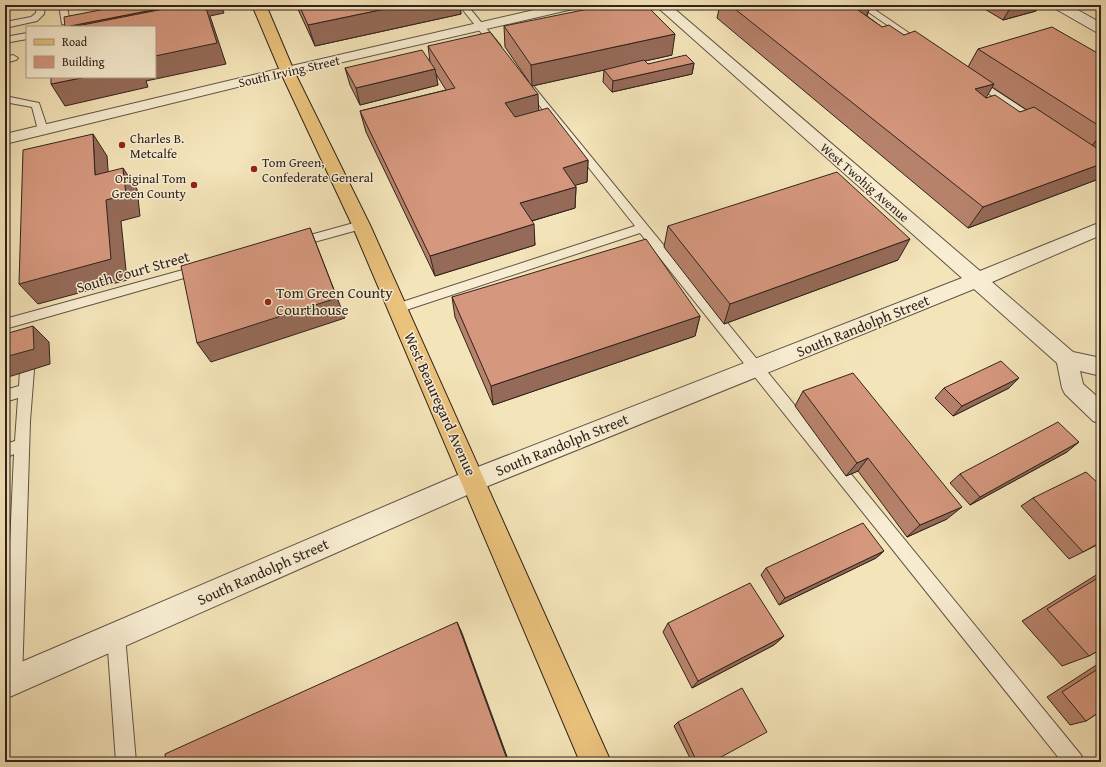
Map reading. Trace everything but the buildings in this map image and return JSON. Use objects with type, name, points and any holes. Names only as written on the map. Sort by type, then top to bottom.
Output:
[{"type":"main road","name":"West Beauregard Avenue","points":[[259,5],[287,71],[361,225],[398,308],[596,762]]},
{"type":"street","name":"South Irving Street","points":[[5,140],[287,71],[573,5]]},
{"type":"street","name":"West Twohig Avenue","points":[[662,5],[1067,359],[1101,367]]},
{"type":"street","points":[[1059,5],[1101,29]]},
{"type":"street","name":"South Randolph Street","points":[[9,683],[474,480],[978,280],[1101,228]]},
{"type":"street","points":[[1067,359],[1073,388],[1101,414]]},
{"type":"lane","points":[[5,25],[34,19],[40,14],[41,5]]},
{"type":"lane","points":[[63,5],[65,22],[95,16]]},
{"type":"lane","points":[[463,5],[505,57]]},
{"type":"lane","points":[[862,5],[928,49]]},
{"type":"lane","points":[[5,40],[26,36]]},
{"type":"lane","points":[[520,75],[1074,762]]},
{"type":"lane","points":[[968,76],[1048,129]]},
{"type":"lane","points":[[5,101],[10,100],[36,105],[43,130]]},
{"type":"lane","points":[[286,246],[361,225]]},
{"type":"lane","points":[[398,308],[642,228]]},
{"type":"lane","name":"South Court Street","points":[[5,324],[210,267]]},
{"type":"lane","points":[[28,318],[28,332]]},
{"type":"lane","points":[[9,683],[27,370]]},
{"type":"lane","points":[[5,396],[26,390]]},
{"type":"lane","points":[[5,451],[22,445]]},
{"type":"lane","points":[[116,636],[126,762]]},
{"type":"place","name":"Charles B. Metcalfe","points":[[122,145]]},
{"type":"place","name":"Tom Green, Confederate General","points":[[254,169]]},
{"type":"place","name":"Original Tom Green County","points":[[194,185]]},
{"type":"place","name":"Tom Green County Courthouse","points":[[268,302]]}]
